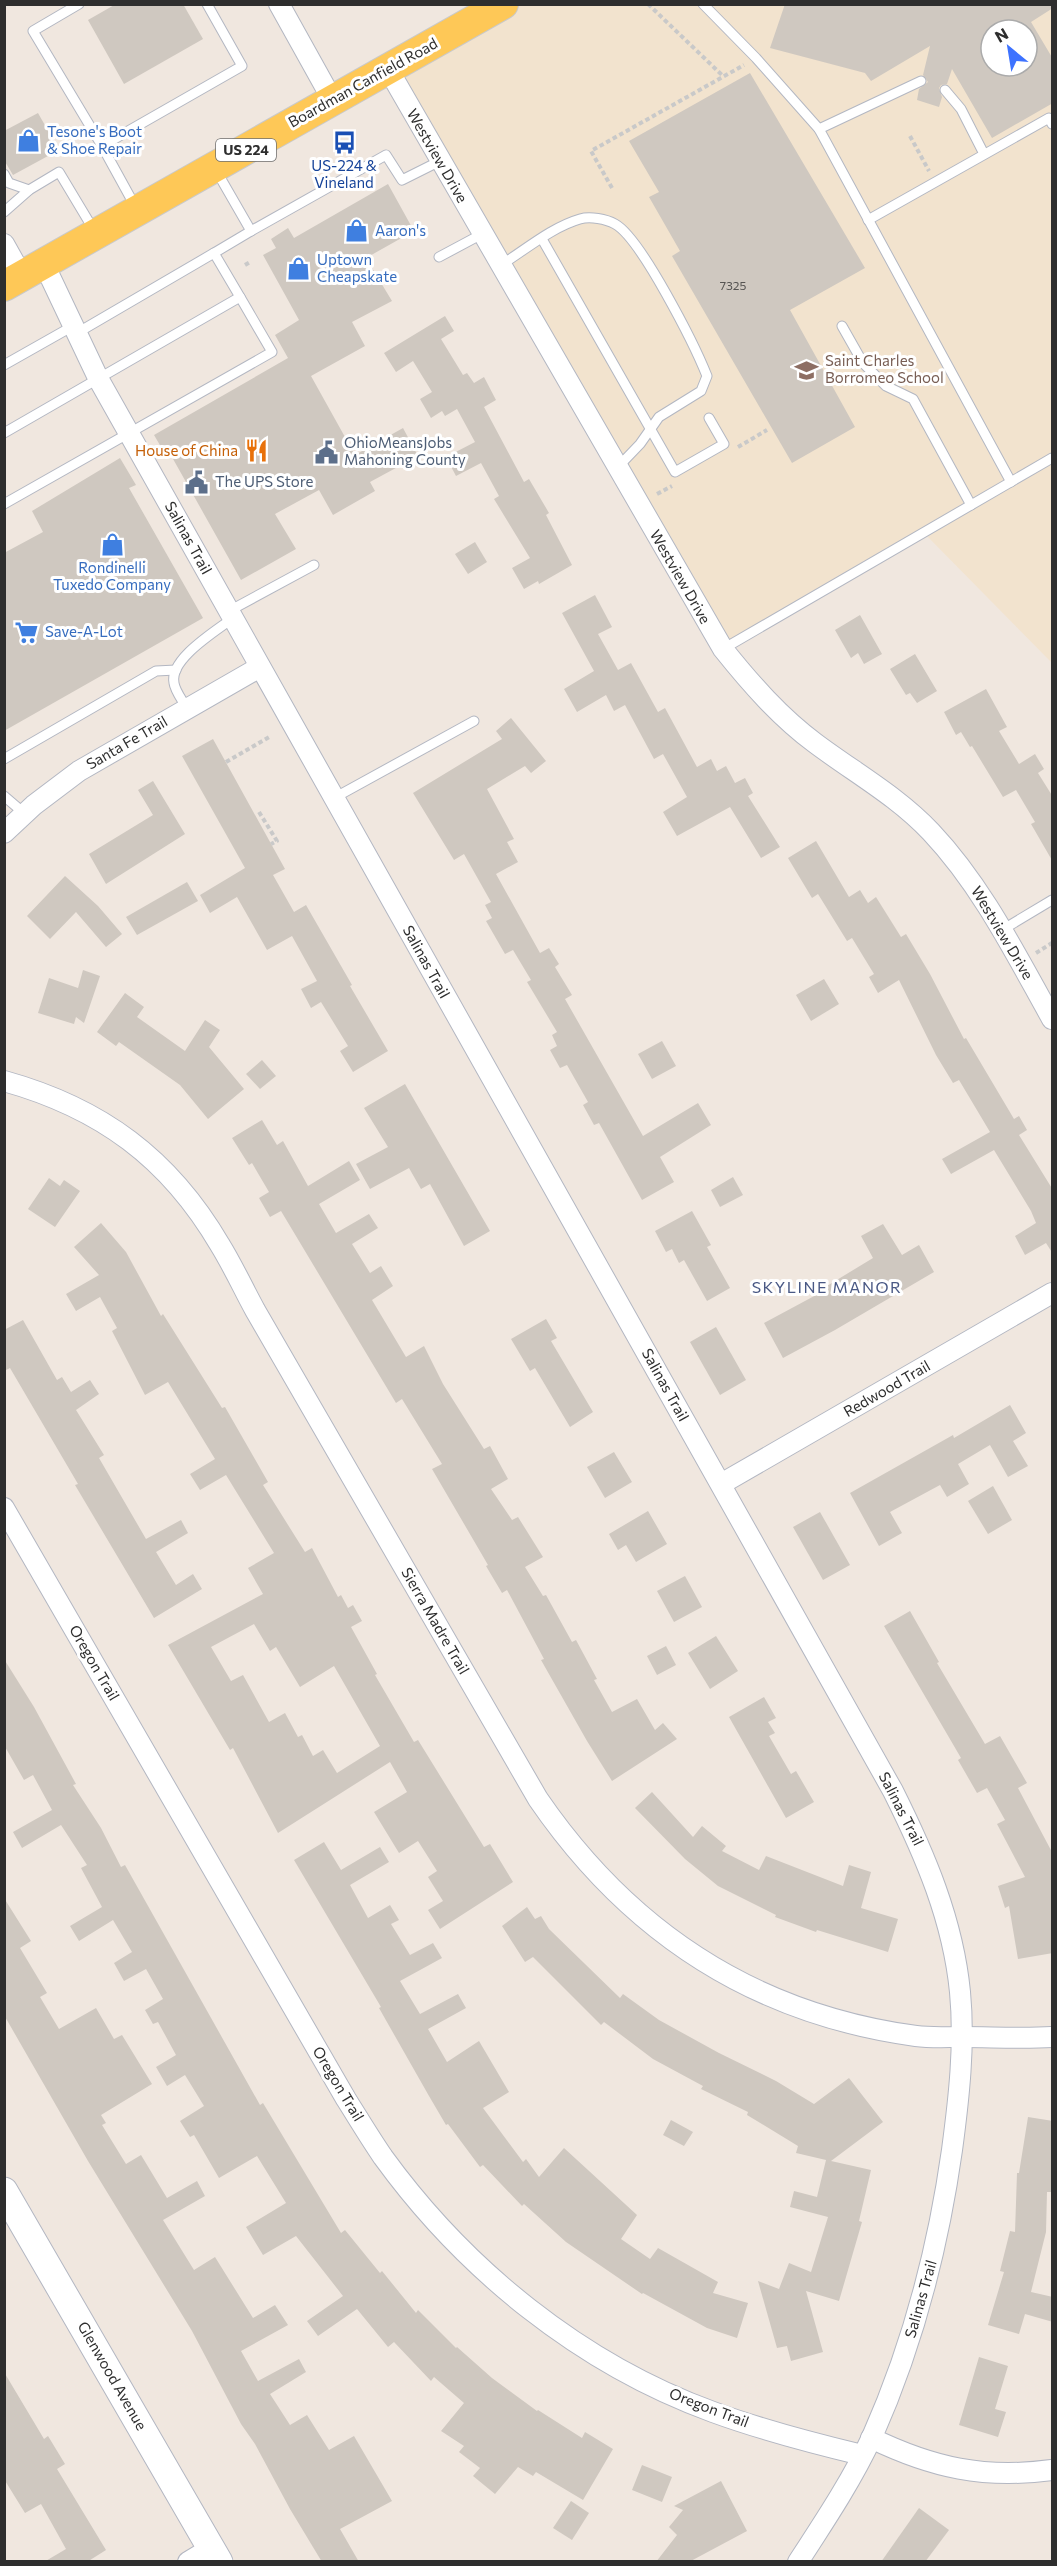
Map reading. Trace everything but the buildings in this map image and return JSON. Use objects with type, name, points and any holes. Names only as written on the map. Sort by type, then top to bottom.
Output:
[{"type":"main road","name":"Boardman Canfield Road","points":[[24,275],[503,4]]},
{"type":"street","points":[[279,4],[333,101]]},
{"type":"street","name":"Westview Drive","points":[[388,69],[723,649],[747,680],[783,717],[816,744],[889,795],[930,832],[959,865],[1002,930],[1053,1019]]},
{"type":"street","name":"Salinas Trail","points":[[4,244],[24,275],[75,329],[99,380],[893,1791],[921,1848],[940,1897],[953,1948],[960,1993],[958,2105],[943,2217],[921,2305],[905,2354],[867,2446],[798,2562]]},
{"type":"street","name":"Santa Fe Trail","points":[[4,833],[79,771],[260,667]]},
{"type":"street","name":"Sierra Madre Trail","points":[[4,1081],[59,1098],[110,1125],[140,1149],[171,1179],[196,1209],[220,1245],[538,1799],[581,1858],[629,1907],[706,1964],[786,2003],[831,2019],[918,2037],[1053,2037]]},
{"type":"street","name":"Redwood Trail","points":[[721,1484],[1053,1293]]},
{"type":"street","name":"Oregon Trail","points":[[4,1508],[346,2099],[383,2156],[425,2210],[478,2266],[537,2315],[593,2354],[649,2385],[712,2412],[761,2428],[867,2446],[967,2472],[1031,2473],[1053,2470]]},
{"type":"street","name":"Glenwood Avenue","points":[[4,2191],[215,2555]]},
{"type":"street","points":[[188,2562],[215,2555]]},
{"type":"lane","points":[[79,4],[33,30],[138,211]]},
{"type":"lane","points":[[102,146],[242,66],[207,4]]},
{"type":"lane","points":[[703,4],[756,58],[819,129],[1011,482]]},
{"type":"lane","points":[[819,129],[921,81]]},
{"type":"lane","points":[[945,90],[961,109],[984,154]]},
{"type":"lane","points":[[868,220],[1049,118],[1053,124]]},
{"type":"lane","points":[[4,364],[75,329],[214,253],[386,155],[402,180],[440,160]]},
{"type":"lane","points":[[214,167],[251,231]]},
{"type":"lane","points":[[4,212],[29,190],[59,172],[96,234]]},
{"type":"lane","points":[[4,174],[9,183],[29,190]]},
{"type":"lane","points":[[500,265],[542,239],[581,219],[603,219],[617,225],[634,243],[677,315],[694,345],[707,376],[701,391],[659,417],[617,468]]},
{"type":"lane","points":[[439,257],[482,234]]},
{"type":"lane","points":[[542,239],[675,472],[724,444],[709,418]]},
{"type":"lane","points":[[4,504],[272,352],[214,253]]},
{"type":"lane","points":[[4,433],[240,297]]},
{"type":"lane","points":[[842,326],[863,363],[886,387],[913,399],[971,505]]},
{"type":"lane","points":[[723,649],[1053,458]]},
{"type":"lane","points":[[187,709],[173,683],[176,670],[184,656],[231,615],[314,565]]},
{"type":"lane","points":[[4,759],[156,671],[176,670]]},
{"type":"lane","points":[[334,798],[474,721]]},
{"type":"lane","points":[[4,796],[25,814]]},
{"type":"lane","points":[[1002,930],[1053,900]]},
{"type":"path","points":[[648,4],[723,76]]},
{"type":"path","points":[[612,188],[591,151],[756,58]]},
{"type":"path","points":[[910,136],[935,182]]},
{"type":"path","points":[[226,762],[271,735]]},
{"type":"path","points":[[259,812],[277,841],[271,844]]},
{"type":"shaded area","name":"Saint Charles Borromeo School","points":[[503,5],[1052,5],[1052,663],[924,533],[723,649],[388,69]]},
{"type":"place","name":"Tesone's Boot & Shoe Repair","points":[[29,141]]},
{"type":"place","name":"US-224 & Vineland","points":[[344,142]]},
{"type":"place","name":"Aaron's","points":[[357,231]]},
{"type":"place","name":"Uptown Cheapskate","points":[[299,269]]},
{"type":"place","name":"Saint Charles Borromeo School","points":[[807,370]]},
{"type":"place","name":"House of China","points":[[256,451]]},
{"type":"place","name":"OhioMeansJobs Mahoning County","points":[[326,452]]},
{"type":"place","name":"The UPS Store","points":[[197,482]]},
{"type":"place","name":"Rondinelli Tuxedo Company","points":[[112,544]]},
{"type":"place","name":"Save-A-Lot","points":[[27,632]]},
{"type":"district","name":"SKYLINE MANOR","points":[[827,1287]]}]
